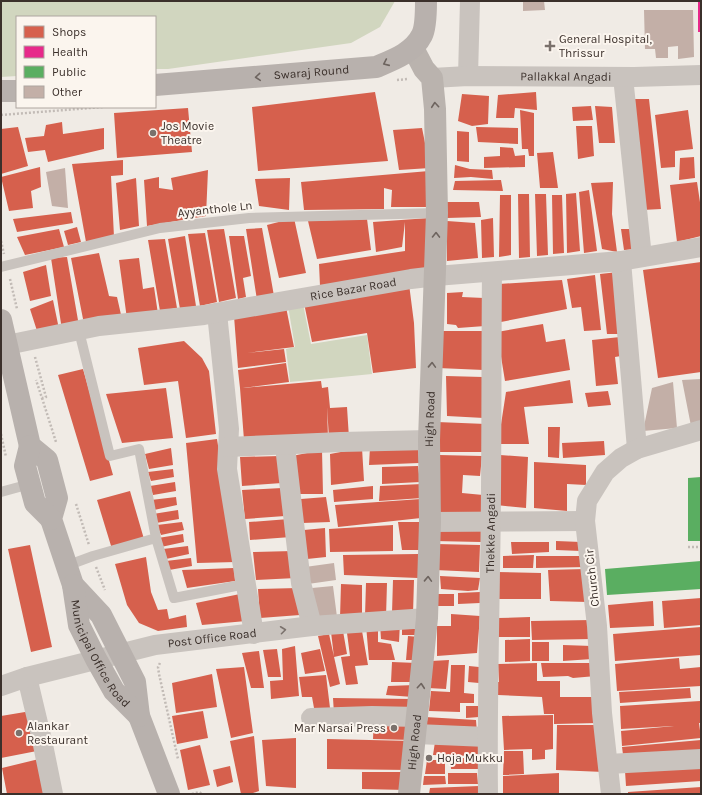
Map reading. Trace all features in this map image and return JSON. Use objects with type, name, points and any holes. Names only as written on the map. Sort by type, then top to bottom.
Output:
[{"type":"main road","points":[[426,1],[422,34],[413,48],[424,69],[432,78]]},
{"type":"main road","name":"Swaraj Round","points":[[156,85],[376,68],[413,48]]},
{"type":"main road","name":"High Road","points":[[410,794],[427,618],[430,522],[430,440],[437,213],[435,109],[432,78]]},
{"type":"main road","points":[[1,91],[16,91]]},
{"type":"main road","name":"Municipal Office Road","points":[[9,316],[7,345],[30,446],[25,466],[35,503],[51,519],[70,576],[79,625],[114,691],[139,716]]},
{"type":"main road","points":[[30,446],[47,460],[57,498],[51,519]]},
{"type":"main road","name":"Municipal Office Road","points":[[70,576],[101,615],[135,682],[139,716]]},
{"type":"main road","points":[[139,716],[170,793]]},
{"type":"street","points":[[468,76],[470,1]]},
{"type":"street","name":"Pallakkal Angadi","points":[[432,78],[468,76],[623,77],[701,75]]},
{"type":"street","points":[[623,77],[642,257]]},
{"type":"street","name":"Rice Bazar Road","points":[[7,345],[99,326],[217,313],[436,276],[621,261],[701,247]]},
{"type":"street","points":[[621,261],[637,449]]},
{"type":"street","name":"Thekke Angadi","points":[[488,794],[487,737],[491,522],[492,272]]},
{"type":"street","points":[[217,313],[229,429],[227,469],[254,634]]},
{"type":"street","name":"Church Cir","points":[[611,794],[602,713],[597,626],[585,521],[587,501],[605,472],[621,458],[637,449],[701,430]]},
{"type":"street","points":[[228,448],[341,442],[430,440]]},
{"type":"street","points":[[284,446],[301,582],[312,626]]},
{"type":"street","points":[[430,522],[585,521]]},
{"type":"street","name":"Post Office Road","points":[[1,686],[27,677],[155,645],[312,626],[427,618]]},
{"type":"street","points":[[27,677],[53,794]]},
{"type":"street","points":[[311,718],[372,716],[487,737]]},
{"type":"street","points":[[608,764],[701,760]]},
{"type":"lane","name":"Ayyanthole Ln","points":[[4,267],[160,228],[249,218],[437,213]]},
{"type":"lane","points":[[79,331],[110,456],[138,448],[156,538],[174,598],[246,584]]},
{"type":"lane","points":[[1,492],[30,484]]},
{"type":"lane","points":[[70,576],[93,556],[156,538]]},
{"type":"path","points":[[1,115],[90,108]]},
{"type":"path","points":[[1,241],[9,316]]},
{"type":"path","points":[[35,376],[42,398],[46,397],[34,354],[52,350],[48,337]]},
{"type":"path","points":[[1,434],[8,462]]},
{"type":"path","points":[[688,547],[701,547]]},
{"type":"path","points":[[93,556],[106,593]]},
{"type":"path","points":[[159,674],[178,763]]},
{"type":"path","points":[[192,794],[199,792],[202,794]]},
{"type":"green space","points":[[1,1],[395,1],[380,27],[351,43],[168,69],[156,69],[156,16],[16,16],[16,76],[1,77]]},
{"type":"green space","points":[[303,304],[311,344],[367,335],[372,374],[290,382],[286,349],[295,347],[288,306]]},
{"type":"building: Shops","points":[[375,92],[388,161],[258,171],[252,107]]},
{"type":"building: Shops","points":[[536,92],[537,110],[515,108],[514,118],[496,118],[498,95]]},
{"type":"building: Shops","points":[[462,94],[489,96],[488,124],[472,126],[458,121]]},
{"type":"building: Shops","points":[[630,99],[649,99],[661,209],[642,210]]},
{"type":"building: Shops","points":[[591,106],[593,120],[573,121],[572,107]]},
{"type":"building: Shops","points":[[595,106],[612,107],[615,143],[599,143]]},
{"type":"building: Shops","name":"Jos Movie Theatre","points":[[188,108],[192,152],[117,158],[114,113]]},
{"type":"building: Shops","points":[[520,110],[534,113],[534,156],[529,156],[528,149],[522,149]]},
{"type":"building: Shops","points":[[688,110],[693,149],[675,151],[675,167],[661,168],[655,115]]},
{"type":"building: Shops","points":[[62,122],[63,134],[104,128],[104,149],[48,162],[45,150],[28,152],[25,138],[44,136],[46,125]]},
{"type":"building: Shops","points":[[576,126],[592,126],[594,156],[578,159]]},
{"type":"building: Shops","points":[[18,127],[28,166],[1,174],[1,129]]},
{"type":"building: Shops","points":[[476,127],[518,128],[518,144],[478,142]]},
{"type":"building: Shops","points":[[422,128],[430,168],[399,170],[393,130]]},
{"type":"building: Shops","points":[[457,131],[469,132],[469,162],[457,161]]},
{"type":"building: Shops","points":[[500,147],[513,148],[515,156],[525,155],[525,167],[484,168],[484,157],[500,156]]},
{"type":"building: Shops","points":[[553,152],[558,188],[540,188],[537,153]]},
{"type":"building: Shops","points":[[694,157],[695,178],[679,180],[680,158]]},
{"type":"building: Shops","points":[[123,160],[123,175],[111,176],[114,237],[86,242],[72,164]]},
{"type":"building: Shops","points":[[455,165],[470,169],[492,170],[493,179],[471,177],[454,178]]},
{"type":"building: Shops","points":[[40,167],[41,187],[31,191],[33,208],[9,211],[1,177]]},
{"type":"building: Shops","points":[[208,170],[206,216],[147,226],[144,180],[159,177],[159,188],[173,190],[171,178]]},
{"type":"building: Shops","points":[[429,171],[427,207],[391,207],[392,190],[384,188],[384,209],[304,210],[301,182]]},
{"type":"building: Shops","points":[[136,178],[139,226],[120,230],[116,183]]},
{"type":"building: Shops","points":[[290,178],[289,210],[259,206],[255,179]]},
{"type":"building: Shops","points":[[501,180],[503,191],[453,190],[455,181]]},
{"type":"building: Shops","points":[[613,182],[612,214],[617,252],[602,249],[591,183]]},
{"type":"building: Shops","points":[[697,182],[701,209],[701,236],[677,242],[670,185]]},
{"type":"building: Shops","points":[[589,190],[597,251],[584,253],[579,192]]},
{"type":"building: Shops","points":[[576,193],[580,251],[567,253],[566,194]]},
{"type":"building: Shops","points":[[518,194],[529,194],[530,257],[519,258]]},
{"type":"building: Shops","points":[[535,194],[546,194],[548,255],[537,256]]},
{"type":"building: Shops","points":[[500,195],[511,195],[511,255],[499,257]]},
{"type":"building: Shops","points":[[552,195],[562,195],[564,253],[553,254]]},
{"type":"building: Shops","points":[[447,202],[479,202],[481,217],[447,218]]},
{"type":"building: Shops","points":[[71,212],[73,223],[17,232],[13,219]]},
{"type":"building: Shops","points":[[294,218],[306,273],[279,278],[267,225]]},
{"type":"building: Shops","points":[[429,218],[430,269],[320,286],[319,264],[405,251],[405,222],[402,247],[376,252],[373,222]]},
{"type":"building: Shops","points":[[493,218],[494,257],[482,258],[481,220]]},
{"type":"building: Shops","points":[[367,219],[371,250],[317,259],[308,221]]},
{"type":"building: Shops","points":[[447,221],[475,223],[478,258],[447,261]]},
{"type":"building: Shops","points":[[77,227],[81,242],[68,245],[64,231]]},
{"type":"building: Shops","points":[[262,228],[274,296],[257,300],[246,229]]},
{"type":"building: Shops","points":[[59,229],[64,247],[25,255],[17,237]]},
{"type":"building: Shops","points":[[224,229],[236,298],[219,302],[207,230]]},
{"type":"building: Shops","points":[[621,229],[636,229],[636,249],[624,250]]},
{"type":"building: Shops","points":[[205,233],[217,302],[200,306],[188,234]]},
{"type":"building: Shops","points":[[185,236],[196,306],[180,309],[168,239]]},
{"type":"building: Shops","points":[[229,236],[244,236],[251,276],[243,278],[246,297],[238,299]]},
{"type":"building: Shops","points":[[165,239],[177,308],[160,311],[148,240]]},
{"type":"building: Shops","points":[[99,253],[109,296],[117,297],[122,319],[84,324],[71,258]]},
{"type":"building: Shops","points":[[67,257],[79,326],[62,330],[51,258]]},
{"type":"building: Shops","points":[[139,258],[143,289],[154,287],[158,314],[127,319],[119,260]]},
{"type":"building: Shops","points":[[701,262],[701,372],[658,378],[643,270]]},
{"type":"building: Shops","points":[[46,265],[51,296],[30,301],[23,272]]},
{"type":"building: Shops","points":[[618,272],[622,334],[607,334],[600,274]]},
{"type":"building: Shops","points":[[595,275],[601,330],[584,331],[581,307],[572,308],[567,279]]},
{"type":"building: Shops","points":[[562,280],[567,309],[501,322],[499,284]]},
{"type":"building: Shops","points":[[409,284],[414,323],[416,368],[373,373],[367,333],[312,342],[304,303]]},
{"type":"building: Shops","points":[[463,292],[462,297],[484,298],[485,326],[458,328],[456,325],[447,324],[447,293]]},
{"type":"building: Shops","points":[[53,300],[59,329],[38,334],[30,309]]},
{"type":"building: Shops","points":[[286,307],[294,347],[247,353],[284,349],[286,362],[238,368],[234,316]]},
{"type":"building: Shops","points":[[543,324],[546,342],[565,339],[570,370],[505,381],[497,332]]},
{"type":"building: Shops","points":[[439,331],[485,331],[484,370],[438,368]]},
{"type":"building: Shops","points":[[620,337],[621,356],[615,357],[618,384],[596,386],[592,340]]},
{"type":"building: Shops","points":[[184,341],[202,358],[209,371],[216,434],[186,438],[178,381],[144,385],[138,348]]},
{"type":"building: Shops","points":[[286,363],[289,382],[243,388],[321,381],[322,388],[328,387],[330,408],[347,407],[349,438],[329,438],[327,407],[328,438],[244,440],[238,370]]},
{"type":"building: Shops","points":[[83,369],[113,475],[90,481],[58,375]]},
{"type":"building: Shops","points":[[446,376],[483,377],[484,418],[447,416]]},
{"type":"building: Shops","points":[[570,380],[573,403],[524,407],[529,444],[498,444],[506,392]]},
{"type":"building: Shops","points":[[166,388],[173,438],[122,443],[106,394]]},
{"type":"building: Shops","points":[[608,391],[611,405],[588,407],[585,393]]},
{"type":"building: Shops","points":[[437,422],[486,424],[482,452],[436,452]]},
{"type":"building: Shops","points":[[548,427],[560,427],[559,458],[548,457]]},
{"type":"building: Shops","points":[[217,439],[236,562],[197,563],[186,443]]},
{"type":"building: Shops","points":[[604,441],[605,455],[563,458],[562,443]]},
{"type":"building: Shops","points":[[418,446],[419,463],[369,465],[370,447]]},
{"type":"building: Shops","points":[[171,448],[173,465],[149,469],[145,454]]},
{"type":"building: Shops","points":[[362,448],[364,481],[331,485],[330,454]]},
{"type":"building: Shops","points":[[322,450],[323,494],[297,494],[292,456]]},
{"type":"building: Shops","points":[[439,455],[482,456],[480,476],[463,475],[462,493],[483,495],[482,514],[438,513]]},
{"type":"building: Shops","points":[[500,455],[528,457],[526,508],[496,505]]},
{"type":"building: Shops","points":[[280,456],[282,483],[242,486],[240,457]]},
{"type":"building: Shops","points":[[534,462],[586,465],[586,485],[567,484],[567,511],[534,508]]},
{"type":"building: Shops","points":[[418,466],[420,482],[382,484],[382,467]]},
{"type":"building: Shops","points":[[173,469],[174,477],[151,481],[148,472]]},
{"type":"building: Shops","points":[[175,482],[176,491],[153,495],[150,486]]},
{"type":"building: Shops","points":[[422,484],[422,498],[379,501],[380,486]]},
{"type":"building: Shops","points":[[373,486],[373,499],[334,502],[333,490]]},
{"type":"building: Shops","points":[[282,488],[285,516],[245,519],[242,490]]},
{"type":"building: Shops","points":[[130,491],[144,539],[112,549],[97,500]]},
{"type":"building: Shops","points":[[176,497],[177,505],[154,510],[151,500]]},
{"type":"building: Shops","points":[[326,497],[330,522],[302,523],[301,499]]},
{"type":"building: Shops","points":[[421,499],[421,518],[338,527],[335,505]]},
{"type":"building: Shops","points":[[178,510],[179,519],[156,523],[153,514]]},
{"type":"building: Shops","points":[[289,519],[291,537],[250,540],[249,522]]},
{"type":"building: Shops","points":[[182,522],[184,530],[161,535],[157,525]]},
{"type":"building: Shops","points":[[398,522],[421,522],[421,550],[402,550]]},
{"type":"building: Shops","points":[[435,524],[481,525],[481,542],[434,541]]},
{"type":"building: Shops","points":[[393,525],[393,551],[330,552],[329,529]]},
{"type":"building: Shops","points":[[325,528],[326,557],[307,559],[304,530]]},
{"type":"building: Shops","points":[[183,534],[184,542],[161,547],[158,538]]},
{"type":"building: Shops","points":[[556,541],[581,542],[581,551],[556,550]]},
{"type":"building: Shops","points":[[511,542],[549,542],[549,552],[512,554]]},
{"type":"building: Shops","points":[[436,544],[480,545],[479,572],[435,570]]},
{"type":"building: Shops","points":[[30,545],[52,647],[31,652],[8,549]]},
{"type":"building: Shops","points":[[188,546],[189,554],[166,559],[163,549]]},
{"type":"building: Shops","points":[[293,551],[296,578],[256,580],[253,552]]},
{"type":"building: Shops","points":[[418,554],[418,578],[344,575],[343,555]]},
{"type":"building: Shops","points":[[534,555],[533,568],[503,568],[503,556]]},
{"type":"building: Shops","points":[[536,556],[586,556],[587,567],[536,568]]},
{"type":"building: Shops","points":[[146,557],[151,592],[158,610],[167,609],[169,619],[186,615],[187,627],[158,631],[139,623],[127,605],[115,564]]},
{"type":"building: Shops","points":[[191,558],[192,566],[169,570],[166,561]]},
{"type":"building: Shops","points":[[234,568],[235,581],[187,588],[182,570]]},
{"type":"building: Shops","points":[[585,569],[588,602],[550,601],[548,570]]},
{"type":"building: Shops","points":[[497,572],[541,573],[541,599],[496,599]]},
{"type":"building: Shops","points":[[440,576],[480,578],[478,590],[468,591],[441,589]]},
{"type":"building: Shops","points":[[393,580],[414,580],[413,614],[392,613]]},
{"type":"building: Shops","points":[[366,583],[387,583],[386,617],[365,616]]},
{"type":"building: Shops","points":[[341,584],[362,585],[362,618],[340,618]]},
{"type":"building: Shops","points":[[298,588],[300,615],[260,618],[258,589]]},
{"type":"building: Shops","points":[[480,592],[480,603],[458,604],[458,593]]},
{"type":"building: Shops","points":[[240,594],[246,621],[202,625],[196,603]]},
{"type":"building: Shops","points":[[432,594],[454,594],[454,606],[430,606]]},
{"type":"building: Shops","points":[[701,598],[701,625],[664,628],[662,601]]},
{"type":"building: Shops","points":[[653,601],[654,626],[610,628],[608,605]]},
{"type":"building: Shops","points":[[451,614],[480,616],[477,653],[437,656],[437,626],[451,626]]},
{"type":"building: Shops","points":[[530,617],[530,637],[498,637],[498,618]]},
{"type":"building: Shops","points":[[592,620],[592,639],[532,640],[531,621]]},
{"type":"building: Shops","points":[[400,622],[399,642],[381,639],[380,624]]},
{"type":"building: Shops","points":[[378,624],[378,642],[391,644],[395,660],[369,660],[366,625]]},
{"type":"building: Shops","points":[[701,627],[701,655],[615,661],[613,634]]},
{"type":"building: Shops","points":[[402,629],[418,629],[418,635],[402,635]]},
{"type":"building: Shops","points":[[343,631],[347,654],[334,657],[331,632]]},
{"type":"building: Shops","points":[[362,631],[368,665],[355,666],[358,684],[346,685],[341,657],[350,656],[347,633]]},
{"type":"building: Shops","points":[[329,634],[340,684],[330,687],[318,636]]},
{"type":"building: Shops","points":[[408,636],[419,637],[418,660],[406,660]]},
{"type":"building: Shops","points":[[530,639],[530,661],[505,662],[505,640]]},
{"type":"building: Shops","points":[[532,642],[549,642],[549,661],[532,661]]},
{"type":"building: Shops","points":[[563,645],[592,646],[592,659],[563,661]]},
{"type":"building: Shops","points":[[295,646],[299,696],[271,699],[270,681],[283,680],[282,649]]},
{"type":"building: Shops","points":[[277,649],[281,677],[268,677],[263,650]]},
{"type":"building: Shops","points":[[320,649],[325,671],[305,674],[301,653]]},
{"type":"building: Shops","points":[[259,651],[264,688],[251,688],[242,653]]},
{"type":"building: Shops","points":[[679,658],[680,669],[701,667],[701,686],[617,691],[615,664]]},
{"type":"building: Shops","points":[[449,660],[446,689],[428,688],[431,661]]},
{"type":"building: Shops","points":[[392,662],[417,663],[415,682],[391,682]]},
{"type":"building: Shops","points":[[537,663],[537,681],[560,681],[560,697],[596,697],[598,723],[554,724],[554,714],[544,714],[542,697],[498,695],[498,664]]},
{"type":"building: Shops","points":[[541,663],[593,663],[596,676],[573,678],[568,676],[543,677]]},
{"type":"building: Shops","points":[[451,665],[465,665],[464,693],[474,694],[474,703],[460,703],[460,712],[429,711],[431,691],[450,692]]},
{"type":"building: Shops","points":[[469,666],[479,667],[479,683],[468,682]]},
{"type":"building: Shops","points":[[244,667],[253,733],[231,738],[216,669]]},
{"type":"building: Shops","points":[[212,674],[217,707],[176,713],[172,683]]},
{"type":"building: Shops","points":[[326,675],[330,708],[314,708],[312,697],[302,697],[299,677]]},
{"type":"building: Shops","points":[[415,685],[413,697],[386,695],[388,686]]},
{"type":"building: Shops","points":[[690,688],[691,698],[620,703],[619,692]]},
{"type":"building: Shops","points":[[333,698],[413,699],[412,713],[334,714]]},
{"type":"building: Shops","points":[[700,701],[701,723],[699,723],[701,738],[622,746],[621,731],[674,726],[621,729],[620,706]]},
{"type":"building: Shops","points":[[466,706],[478,706],[479,717],[466,718]]},
{"type":"building: Shops","name":"Alankar Restaurant","points":[[31,711],[42,750],[1,758],[1,716]]},
{"type":"building: Shops","points":[[203,711],[208,738],[177,744],[172,716]]},
{"type":"building: Shops","points":[[553,715],[553,749],[545,750],[545,759],[532,760],[532,749],[504,750],[502,716]]},
{"type":"building: Shops","points":[[425,717],[476,720],[477,733],[424,727]]},
{"type":"building: Shops","name":"Mar Narsai Press","points":[[374,718],[415,718],[413,740],[373,739]]},
{"type":"building: Shops","points":[[557,725],[600,725],[604,772],[556,770]]},
{"type":"building: Shops","points":[[254,736],[259,791],[250,794],[241,794],[230,741]]},
{"type":"building: Shops","points":[[296,738],[296,788],[266,786],[262,740]]},
{"type":"building: Shops","points":[[327,739],[412,741],[410,770],[327,769]]},
{"type":"building: Shops","points":[[701,740],[701,757],[624,762],[622,747]]},
{"type":"building: Shops","points":[[435,742],[478,743],[480,756],[433,755]]},
{"type":"building: Shops","points":[[200,745],[210,785],[188,790],[180,750]]},
{"type":"building: Shops","points":[[504,751],[523,751],[524,774],[503,775]]},
{"type":"building: Shops","points":[[450,758],[478,758],[478,769],[451,769]]},
{"type":"building: Shops","points":[[39,759],[46,793],[7,794],[2,768]]},
{"type":"building: Shops","points":[[427,760],[445,760],[445,774],[425,774]]},
{"type":"building: Shops","points":[[230,766],[233,782],[217,787],[213,770]]},
{"type":"building: Shops","points":[[701,766],[701,781],[626,786],[625,771]]},
{"type":"building: Shops","points":[[362,772],[407,772],[406,790],[362,789]]},
{"type":"building: Shops","points":[[448,773],[477,773],[478,784],[448,784]]},
{"type":"building: Shops","points":[[559,773],[559,794],[503,794],[503,776]]},
{"type":"building: Shops","points":[[424,776],[445,776],[446,784],[423,785]]},
{"type":"building: Shops","points":[[479,786],[479,794],[429,794],[430,788]]},
{"type":"building: Shops","points":[[701,787],[701,794],[628,794],[628,792]]},
{"type":"building: Health","points":[[698,1],[701,1],[701,32],[698,32]]},
{"type":"building: Public","points":[[701,477],[701,541],[688,541],[688,478]]},
{"type":"building: Public","points":[[701,561],[701,589],[607,595],[605,569]]},
{"type":"building: Other","points":[[523,1],[544,1],[545,10],[523,11]]},
{"type":"building: Other","points":[[644,10],[693,10],[694,57],[678,59],[678,46],[668,47],[668,58],[656,58],[655,49],[645,49]]},
{"type":"building: Other","points":[[65,168],[68,208],[52,206],[46,172]]},
{"type":"building: Other","points":[[701,379],[701,424],[691,426],[682,380]]},
{"type":"building: Other","points":[[673,382],[677,428],[643,431],[652,388]]},
{"type":"building: Other","points":[[334,563],[336,580],[308,584],[305,567]]},
{"type":"building: Other","points":[[333,586],[337,617],[316,619],[312,588]]},
{"type":"place","name":"General Hospital, Thrissur","points":[[550,46]]},
{"type":"place","name":"Jos Movie Theatre","points":[[153,133]]},
{"type":"place","name":"Mar Narsai Press","points":[[394,728]]},
{"type":"place","name":"Alankar Restaurant","points":[[19,733]]},
{"type":"place","name":"Hoja Mukku","points":[[429,758]]}]
